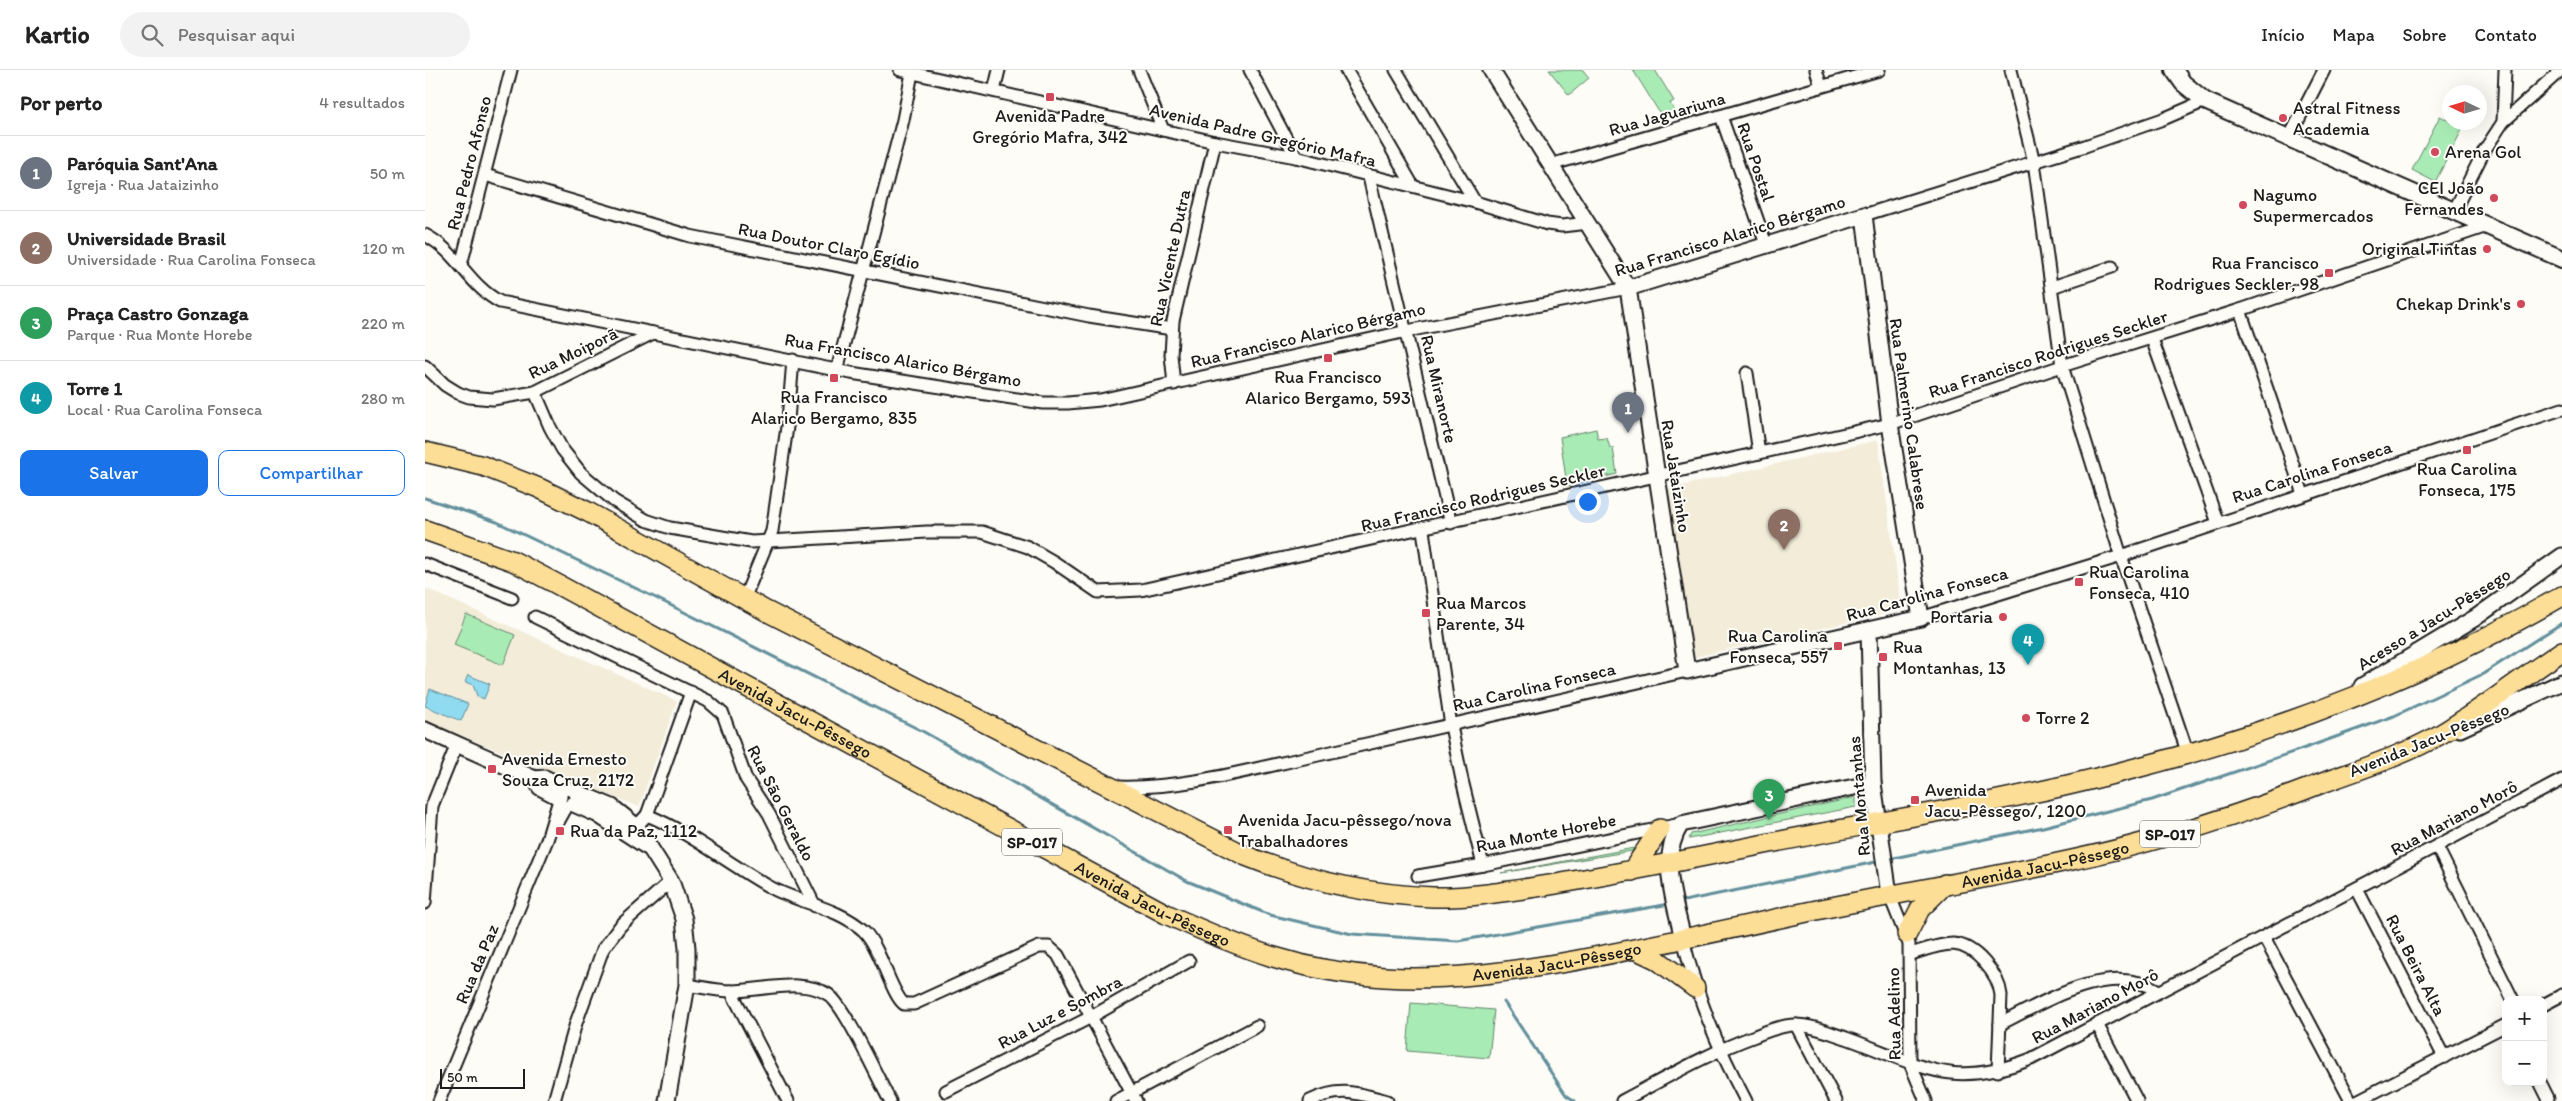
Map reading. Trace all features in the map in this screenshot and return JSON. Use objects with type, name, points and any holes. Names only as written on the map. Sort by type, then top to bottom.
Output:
[{"type":"highway","points":[[425,452],[483,466],[539,488],[589,512],[744,599],[1246,856],[1283,871],[1341,886],[1386,893],[1435,897],[1488,894],[1632,871],[1670,869],[1878,828],[2107,776],[2255,734],[2392,682],[2482,639],[2562,596]]},
{"type":"highway","name":"Avenida Jacu-Pêssego","points":[[425,530],[513,561],[1167,914],[1234,945],[1267,956],[1338,972],[1387,977],[1429,978],[1532,968],[1637,950],[1681,932],[1888,890],[1945,884],[2075,860],[2211,822],[2302,791],[2401,753],[2439,735]]},
{"type":"highway","name":"SP-017","points":[[2439,735],[2562,651]]},
{"type":"highway","points":[[1632,871],[1660,829]]},
{"type":"highway","points":[[1907,934],[1920,910],[1945,884]]},
{"type":"highway","points":[[1637,950],[1656,959],[1695,988]]},
{"type":"main road","points":[[2174,70],[2183,82],[2205,101],[2562,259]]},
{"type":"street","name":"Rua Pedro Afonso","points":[[461,265],[511,70]]},
{"type":"street","name":"Avenida Padre Gregório Mafra","points":[[900,70],[1215,142],[1296,157],[1369,177],[1475,202],[1547,224],[1562,226],[1588,223]]},
{"type":"street","points":[[994,91],[999,70]]},
{"type":"street","points":[[1139,70],[1163,130]]},
{"type":"street","points":[[1251,70],[1296,157]]},
{"type":"street","points":[[1346,70],[1413,186]]},
{"type":"street","points":[[1396,70],[1475,202]]},
{"type":"street","points":[[1491,70],[1628,288]]},
{"type":"street","points":[[1815,70],[1821,86]]},
{"type":"street","name":"Rua Jaguariuna","points":[[1550,165],[1879,70]]},
{"type":"street","points":[[2011,70],[2034,162],[2062,366],[2121,556],[2187,754]]},
{"type":"street","points":[[2289,138],[2324,70]]},
{"type":"street","points":[[2503,122],[2505,70]]},
{"type":"street","points":[[2454,211],[2484,151],[2503,122],[2561,70]]},
{"type":"street","points":[[837,370],[903,120],[912,73]]},
{"type":"street","name":"Rua Francisco Alarico Bérgamo","points":[[425,235],[437,241],[461,265],[486,295],[500,302],[837,370],[1043,403],[1100,400],[1407,331],[1628,288],[2034,162],[2163,119],[2205,101]]},
{"type":"street","name":"Rua Postal","points":[[1721,116],[1767,246]]},
{"type":"street","name":"Rua Vicente Dutra","points":[[1174,384],[1171,355],[1172,329],[1202,191],[1215,142]]},
{"type":"street","name":"Rua Doutor Claro Egídio","points":[[485,175],[690,236],[1089,316],[1172,329]]},
{"type":"street","name":"Rua Miranorte","points":[[1369,177],[1451,523]]},
{"type":"street","name":"Rua Palmerino Calabrese","points":[[1864,215],[1890,424],[1921,618]]},
{"type":"street","name":"Rua Francisco Rodrigues Seckler","points":[[535,392],[562,449],[581,473],[613,501],[646,520],[670,528],[727,539],[769,542],[927,532],[982,532],[1028,547],[1098,592],[1141,590],[1423,530],[1890,424],[2062,366],[2240,310],[2487,226]]},
{"type":"street","points":[[2051,287],[2112,267]]},
{"type":"street","name":"Rua Jataizinho","points":[[1628,288],[1687,671]]},
{"type":"street","points":[[2240,310],[2303,494]]},
{"type":"street","name":"Rua Moiporã","points":[[425,366],[445,385],[469,397],[493,399],[535,392],[653,333]]},
{"type":"street","points":[[2152,339],[2218,523]]},
{"type":"street","points":[[744,599],[772,531],[787,429],[793,360]]},
{"type":"street","points":[[1747,373],[1759,453]]},
{"type":"street","name":"Rua Carolina Fonseca","points":[[1110,787],[1138,787],[1192,782],[1451,726],[1962,608],[2562,409]]},
{"type":"street","points":[[1423,530],[1451,726],[1483,865]]},
{"type":"street","name":"Acesso a Jacu-Pêssego","points":[[2323,709],[2429,647],[2562,556]]},
{"type":"street","points":[[425,564],[512,598]]},
{"type":"street","name":"Rua São Geraldo","points":[[535,617],[691,692],[708,701],[723,714],[747,779],[769,814],[815,906]]},
{"type":"street","name":"Rua Montanhas","points":[[1869,630],[1873,783],[1878,828],[1888,890],[1907,934],[1911,954]]},
{"type":"street","name":"Avenida Jacu-Pêssego","points":[[2439,735],[2486,718],[2562,682]]},
{"type":"street","points":[[667,1101],[687,985],[687,948],[684,920],[671,881],[649,849],[637,825],[691,692]]},
{"type":"street","points":[[425,730],[535,779],[540,787],[567,798],[612,807],[637,825],[689,834],[768,886],[848,921],[864,931],[882,959],[901,1002],[909,1005],[1039,947],[1049,947],[1058,956],[1134,1097]]},
{"type":"street","points":[[425,903],[433,806],[457,744]]},
{"type":"street","name":"Rua Mariano Morô","points":[[1622,1101],[1719,1050],[1768,1031],[1796,1025],[1824,1031],[1910,1063],[1956,1075],[1998,1071],[2031,1059],[2562,780]]},
{"type":"street","name":"Rua Monte Horebe","points":[[1418,876],[1483,865],[1660,829],[1873,783]]},
{"type":"street","name":"Rua da Paz","points":[[439,1101],[547,840],[567,798]]},
{"type":"street","points":[[1681,824],[1671,842],[1670,869],[1681,932],[1695,988],[1719,1050],[1745,1101]]},
{"type":"street","points":[[2437,847],[2511,996]]},
{"type":"street","points":[[554,1101],[576,1023],[603,949],[621,925],[671,881]]},
{"type":"street","name":"Rua Beira Alta","points":[[2357,889],[2444,1057]]},
{"type":"street","points":[[2264,937],[2356,1101],[2502,1027]]},
{"type":"street","points":[[1911,954],[1955,944],[1981,960],[1993,972],[2000,984],[1998,1071]]},
{"type":"street","name":"Rua Adelino","points":[[1911,954],[1910,1063],[1926,1101]]},
{"type":"street","name":"Rua Luz e Sombra","points":[[946,1091],[1091,1017],[1189,961]]},
{"type":"street","points":[[2000,1024],[2083,985],[2102,981],[2128,980],[2141,982],[2159,991]]},
{"type":"street","points":[[687,985],[731,991],[802,986],[820,990],[831,997],[845,1016],[889,1101]]},
{"type":"street","points":[[731,991],[788,1101]]},
{"type":"street","points":[[2547,1003],[2562,995]]},
{"type":"street","points":[[2097,1024],[2137,1101]]},
{"type":"street","points":[[1796,1025],[1836,1101]]},
{"type":"street","points":[[1116,1101],[1134,1097],[1257,1026]]},
{"type":"street","points":[[2542,1086],[2547,1098]]},
{"type":"street","points":[[1310,1101],[1328,1094],[1349,1090],[1387,1101]]},
{"type":"shaded area","points":[[1878,440],[1902,610],[1695,657],[1664,490]]},
{"type":"shaded area","points":[[425,588],[677,701],[639,807],[425,721]]},
{"type":"green space","points":[[1549,70],[1583,70],[1589,78],[1569,95]]},
{"type":"green space","points":[[1633,70],[1655,70],[1674,101],[1670,103],[1676,113],[1664,120]]},
{"type":"green space","name":"Arena Gol","points":[[2440,116],[2442,117],[2442,130],[2462,130],[2435,182],[2412,170]]},
{"type":"green space","points":[[1596,429],[1598,439],[1607,438],[1610,448],[1613,448],[1617,474],[1567,486],[1560,437]]},
{"type":"green space","points":[[466,614],[515,635],[503,665],[454,645]]},
{"type":"green space","points":[[1856,797],[1856,807],[1689,839],[1691,834]]},
{"type":"green space","points":[[1634,848],[1632,851],[1501,873]]},
{"type":"green space","points":[[1411,1003],[1494,1010],[1489,1058],[1407,1051]]},
{"type":"water","points":[[468,675],[490,684],[484,699],[477,696],[473,685],[465,682]]},
{"type":"water","points":[[430,689],[468,704],[461,721],[425,706]]},
{"type":"waterway","points":[[425,498],[497,522],[656,598],[924,732],[1187,881],[1270,915],[1352,934],[1458,941],[1670,904]]},
{"type":"waterway","points":[[1889,859],[2043,827],[2152,800],[2308,747],[2394,716],[2483,674],[2562,623]]},
{"type":"waterway","points":[[1679,902],[1881,861]]},
{"type":"waterway","points":[[1504,1002],[1566,1095],[1575,1101]]},
{"type":"place","name":"Avenida Padre Gregório Mafra, 342","points":[[1050,97]]},
{"type":"place","name":"Astral Fitness Academia","points":[[2283,118]]},
{"type":"place","name":"Arena Gol","points":[[2435,152]]},
{"type":"place","name":"CEI João Fernandes","points":[[2494,198]]},
{"type":"place","name":"Nagumo Supermercados","points":[[2243,205]]},
{"type":"place","name":"Original Tintas","points":[[2487,249]]},
{"type":"place","name":"Rua Francisco Rodrigues Seckler, 98","points":[[2329,273]]},
{"type":"place","name":"Chekap Drink's","points":[[2521,304]]},
{"type":"place","name":"Rua Francisco Alarico Bergamo, 593","points":[[1328,358]]},
{"type":"place","name":"Rua Francisco Alarico Bergamo, 835","points":[[834,378]]},
{"type":"place","name":"Paróquia Sant'Ana","points":[[1628,433]]},
{"type":"place","name":"Rua Carolina Fonseca, 175","points":[[2467,450]]},
{"type":"place","name":"Universidade Brasil","points":[[1784,550]]},
{"type":"place","name":"Rua Carolina Fonseca, 410","points":[[2079,582]]},
{"type":"place","name":"Rua Marcos Parente, 34","points":[[1426,613]]},
{"type":"place","name":"Portaria","points":[[2003,617]]},
{"type":"place","name":"Rua Carolina Fonseca, 557","points":[[1838,646]]},
{"type":"place","name":"Rua Montanhas, 13","points":[[1883,657]]},
{"type":"place","name":"Torre 1","points":[[2028,665]]},
{"type":"place","name":"Torre 2","points":[[2026,718]]},
{"type":"place","name":"Avenida Ernesto Souza Cruz, 2172","points":[[492,769]]},
{"type":"place","name":"Avenida Jacu-Pêssego/, 1200","points":[[1915,800]]},
{"type":"place","name":"Praça Castro Gonzaga","points":[[1769,820]]},
{"type":"place","name":"Avenida Jacu-pêssego/nova Trabalhadores","points":[[1228,830]]},
{"type":"place","name":"Rua da Paz, 1112","points":[[560,831]]}]
